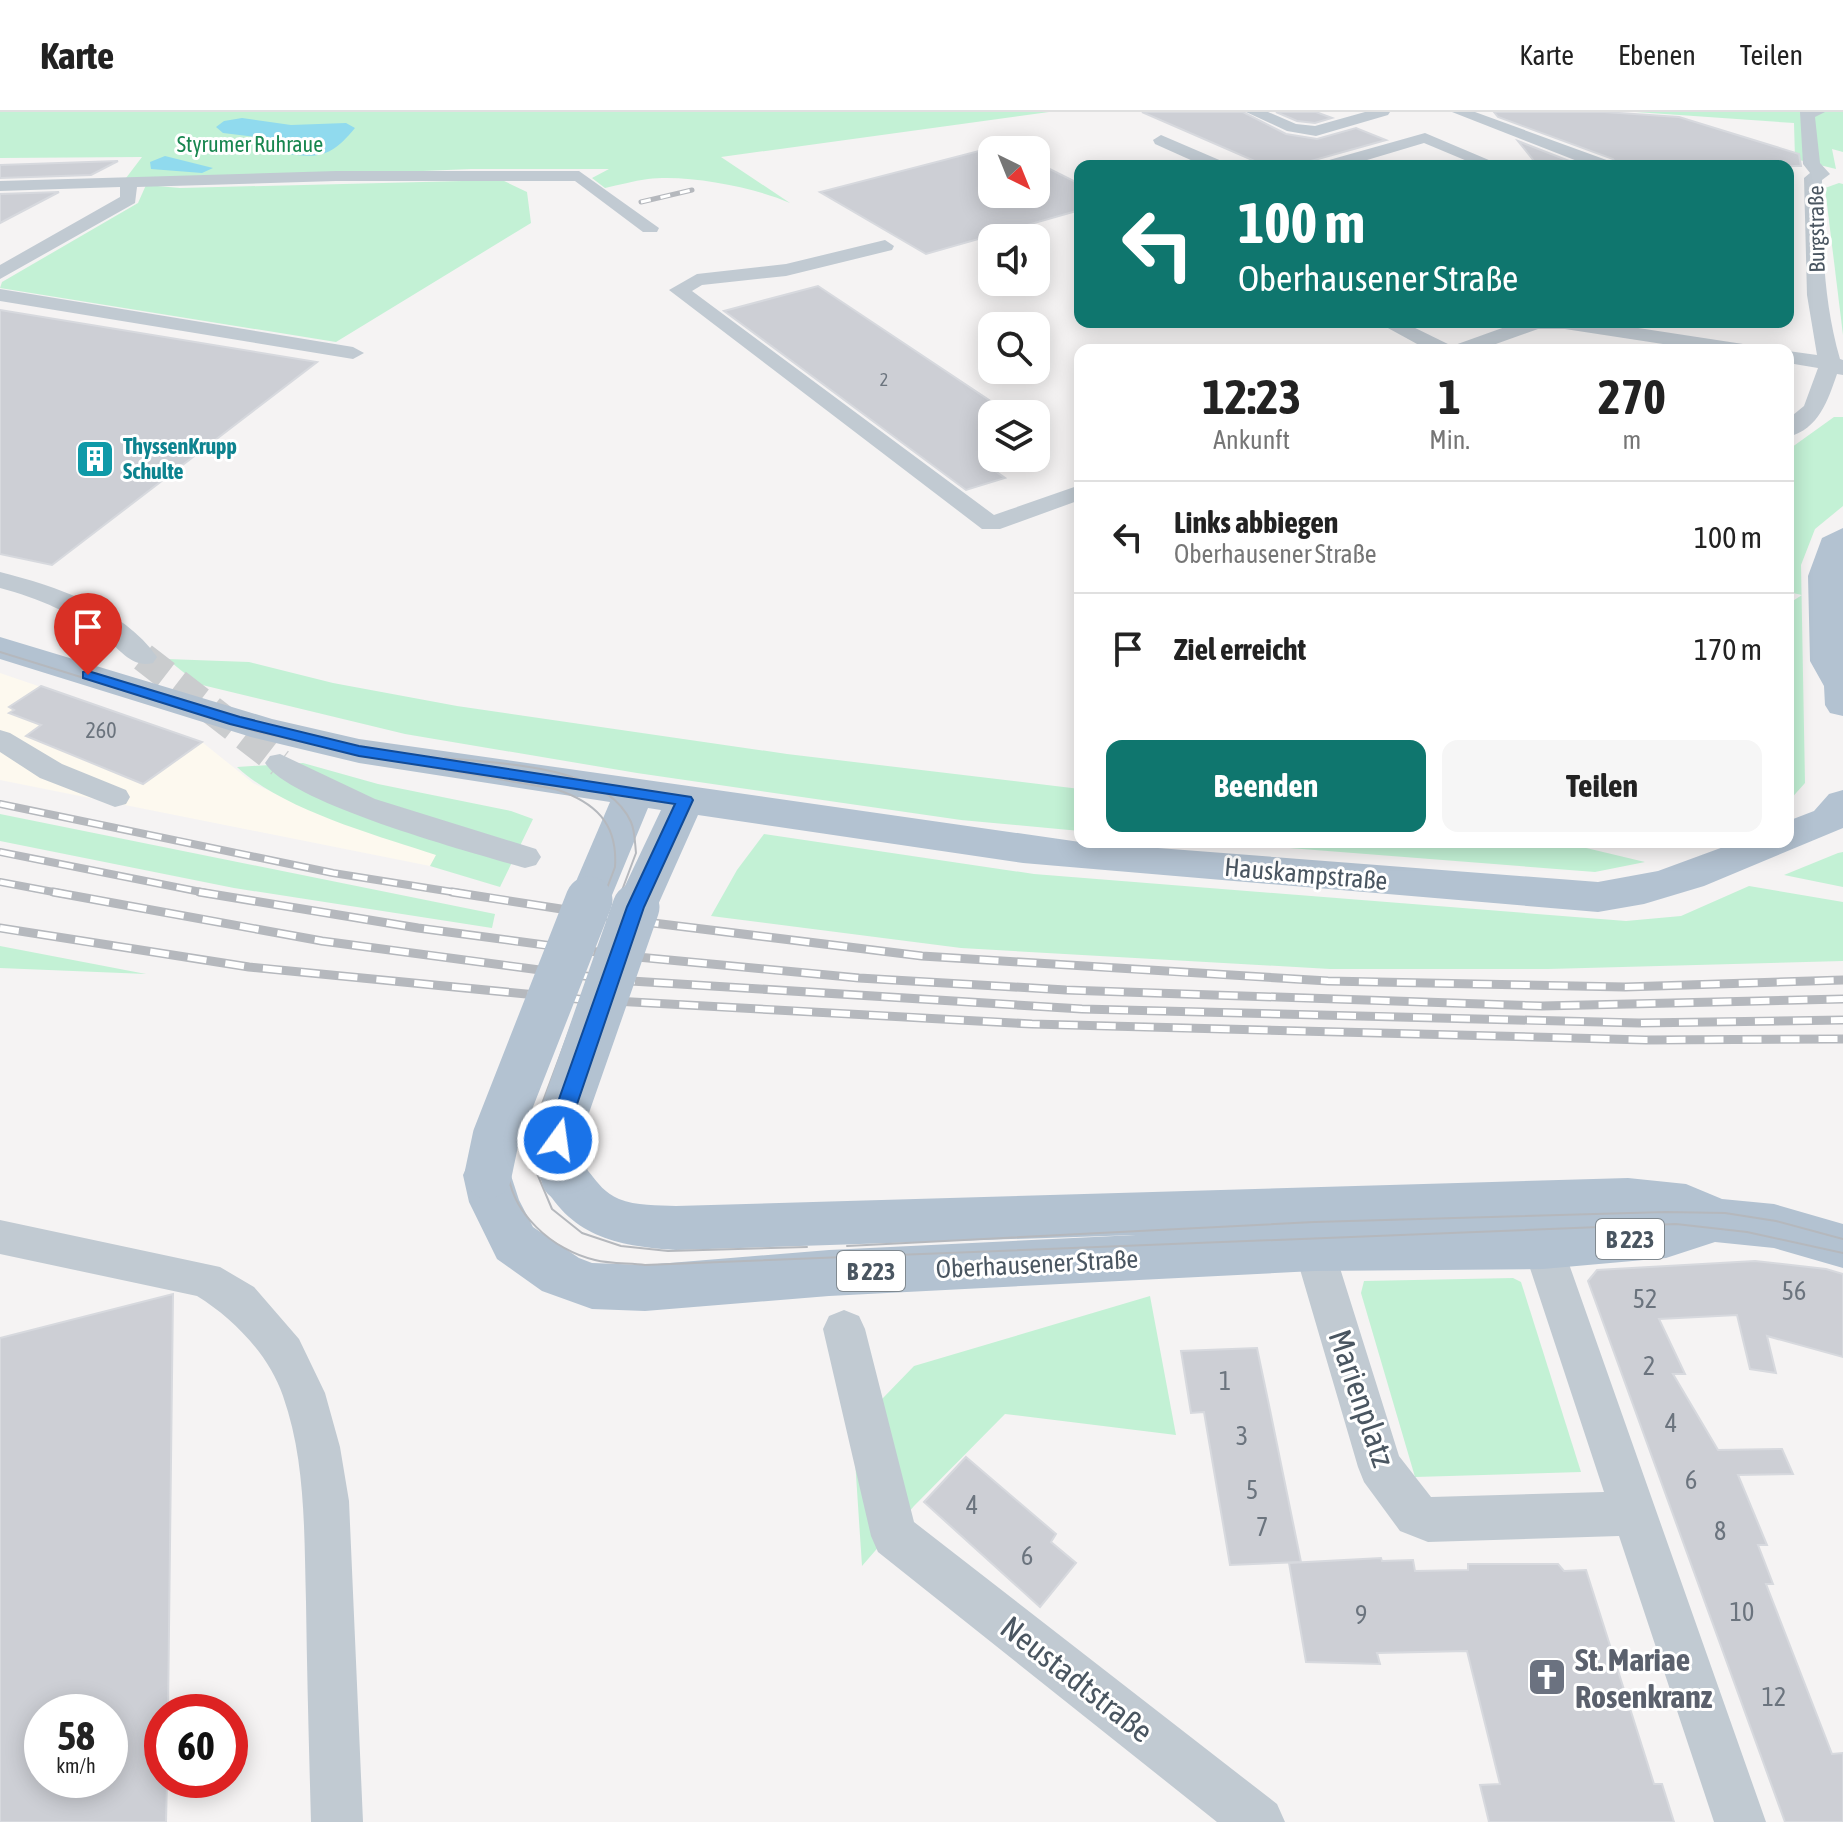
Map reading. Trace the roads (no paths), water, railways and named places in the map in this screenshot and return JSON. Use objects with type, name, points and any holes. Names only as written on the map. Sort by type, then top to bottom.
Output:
[{"type":"main road","points":[[1843,538],[1833,545],[1825,576],[1828,661],[1843,685],[1843,705]]},
{"type":"main road","points":[[0,648],[236,721],[359,751],[659,797]]},
{"type":"main road","name":"Hauskampstraße","points":[[659,797],[1023,849],[1553,896],[1633,894],[1677,881],[1761,848]]},
{"type":"main road","name":"Oberhausener Straße","points":[[659,797],[589,900],[496,1137],[488,1175],[494,1202],[515,1243],[561,1275],[592,1286],[645,1288],[829,1273],[1314,1249],[1543,1247],[1666,1236],[1715,1220]]},
{"type":"main road","name":"Oberhausener Straße","points":[[659,797],[636,907],[563,1116],[558,1140],[565,1178],[574,1195],[606,1218],[632,1226],[676,1228],[1628,1199],[1686,1205],[1715,1220],[1774,1226],[1843,1246]]},
{"type":"main road","name":"Hauskampstraße","points":[[1794,835],[1828,820],[1843,803]]},
{"type":"street","points":[[1254,112],[1293,128],[1316,131],[1382,112]]},
{"type":"street","points":[[1460,112],[1548,139],[1593,160]]},
{"type":"street","name":"Burgstraße","points":[[1817,112],[1807,114],[1812,164],[1821,174],[1813,178],[1813,242],[1822,335],[1839,366]]},
{"type":"street","points":[[1349,160],[1425,138],[1479,160]]},
{"type":"street","points":[[1161,140],[1205,160]]},
{"type":"street","points":[[1821,174],[1843,177]]},
{"type":"street","points":[[0,186],[336,176],[579,176],[650,228]]},
{"type":"street","points":[[0,273],[129,199],[128,182]]},
{"type":"street","points":[[1794,235],[1813,242]]},
{"type":"street","points":[[885,246],[786,270],[697,280],[679,290],[991,524],[1074,494]]},
{"type":"street","points":[[0,295],[353,353]]},
{"type":"street","points":[[1399,328],[1432,344]]},
{"type":"street","points":[[1502,328],[1509,331]]},
{"type":"street","points":[[1475,344],[1519,328]]},
{"type":"street","points":[[1602,328],[1705,344]]},
{"type":"street","points":[[1794,358],[1839,366],[1814,409],[1794,425]]},
{"type":"street","points":[[0,580],[58,598],[99,618],[121,633],[143,657]]},
{"type":"street","points":[[0,739],[51,771],[115,797]]},
{"type":"street","points":[[280,763],[300,778],[341,795],[525,857]]},
{"type":"street","points":[[0,1237],[206,1280],[239,1300],[284,1353],[304,1393],[318,1447],[326,1501],[337,1822]]},
{"type":"street","points":[[1543,1247],[1740,1822]]},
{"type":"street","name":"Marienplatz","points":[[1314,1249],[1380,1467],[1416,1515],[1428,1520],[1632,1513]]},
{"type":"street","name":"Neustadtstraße","points":[[844,1329],[894,1536],[1259,1822]]},
{"type":"water","points":[[242,118],[291,125],[346,123],[355,128],[339,145],[323,154],[295,155],[282,153],[272,139],[223,133],[216,127],[224,121]]},
{"type":"water","points":[[165,156],[213,168],[202,173],[151,169],[150,162]]},
{"type":"tunnel","points":[[143,657],[280,763]]},
{"type":"tram line","points":[[0,652],[258,732],[356,754],[555,789],[582,800],[601,816],[613,838],[615,867],[518,1124],[508,1166],[510,1183],[525,1214],[549,1238],[579,1255],[601,1261],[645,1265],[1676,1224],[1747,1232],[1843,1253]]},
{"type":"tram line","points":[[445,758],[548,770],[575,778],[599,788],[618,803],[633,829],[636,853],[537,1117],[536,1171],[552,1209],[582,1233],[621,1246],[668,1251],[807,1247]]},
{"type":"tram line","points":[[847,1246],[1314,1222],[1666,1212],[1725,1213],[1776,1221],[1843,1239]]},
{"type":"railway","points":[[641,202],[692,190]]},
{"type":"railway","points":[[0,804],[333,873],[465,894]]},
{"type":"railway","points":[[0,852],[210,894]]},
{"type":"railway","points":[[0,882],[64,894]]},
{"type":"railway","points":[[53,892],[322,941],[615,980],[1082,1009],[1639,1023],[1843,1020]]},
{"type":"railway","points":[[199,892],[210,894]]},
{"type":"railway","points":[[452,892],[645,922],[922,956],[1328,981],[1625,987],[1843,980]]},
{"type":"railway","points":[[210,894],[418,928],[627,956],[859,978],[1066,990],[1542,1006],[1843,999]]},
{"type":"railway","points":[[0,928],[249,967],[578,999],[1032,1024],[1646,1040],[1843,1039]]},
{"type":"place","name":"ThyssenKrupp Schulte","points":[[95,459]]},
{"type":"place","name":"St. Mariae Rosenkranz","points":[[1547,1677]]},
{"type":"park label","name":"Styrumer Ruhraue","points":[[250,144]]}]
